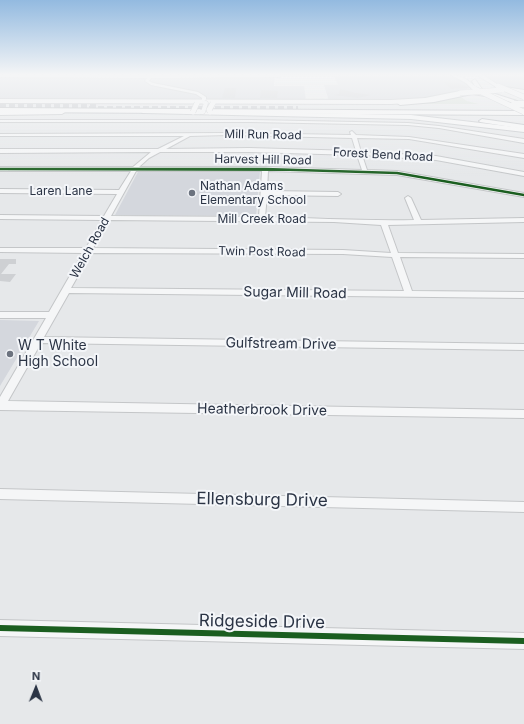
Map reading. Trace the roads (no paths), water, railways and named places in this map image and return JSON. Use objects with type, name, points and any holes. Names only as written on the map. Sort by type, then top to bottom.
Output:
[{"type":"highway","points":[[0,112],[72,109]]},
{"type":"highway","points":[[233,109],[378,116]]},
{"type":"highway","points":[[255,109],[414,114],[524,126]]},
{"type":"highway","points":[[287,110],[382,109]]},
{"type":"highway","points":[[414,114],[494,109]]},
{"type":"highway","points":[[520,109],[509,119],[512,123],[524,126]]},
{"type":"main road","points":[[179,113],[192,112],[194,109]]},
{"type":"main road","points":[[210,109],[212,113]]},
{"type":"main road","points":[[0,112],[212,113],[378,116],[434,118],[524,130]]},
{"type":"street","name":"Welch Road","points":[[0,406],[135,168],[143,159],[157,150],[188,134],[204,109]]},
{"type":"street","points":[[346,115],[365,172]]},
{"type":"street","points":[[0,121],[197,121],[348,123],[428,126],[524,141]]},
{"type":"street","name":"Mill Run Road","points":[[0,135],[188,134],[426,139],[524,156]]},
{"type":"street","name":"Forest Bend Road","points":[[0,151],[157,150],[359,153],[417,156],[524,174]]},
{"type":"street","name":"Harvest Hill Road","points":[[0,169],[265,169],[413,174],[524,195]]},
{"type":"street","points":[[262,219],[265,169]]},
{"type":"street","name":"Laren Lane","points":[[0,191],[122,192]]},
{"type":"street","points":[[264,193],[338,194]]},
{"type":"street","points":[[408,198],[418,222]]},
{"type":"street","points":[[477,213],[484,220]]},
{"type":"street","name":"Mill Creek Road","points":[[0,217],[345,220],[384,223],[524,220]]},
{"type":"street","points":[[384,223],[409,294]]},
{"type":"street","name":"Twin Post Road","points":[[0,250],[327,252],[394,255],[524,256]]},
{"type":"street","name":"Sugar Mill Road","points":[[67,290],[524,295]]},
{"type":"street","points":[[0,315],[52,315]]},
{"type":"street","name":"Gulfstream Drive","points":[[38,340],[524,347]]},
{"type":"street","name":"Heatherbrook Drive","points":[[0,406],[524,414]]},
{"type":"street","name":"Ellensburg Drive","points":[[0,494],[524,507]]},
{"type":"street","name":"Ridgeside Drive","points":[[0,628],[524,642]]},
{"type":"tunnel","points":[[89,109],[298,109]]},
{"type":"place","name":"Nathan Adams Elementary School","points":[[192,193]]},
{"type":"place","name":"W T White High School","points":[[10,354]]}]
